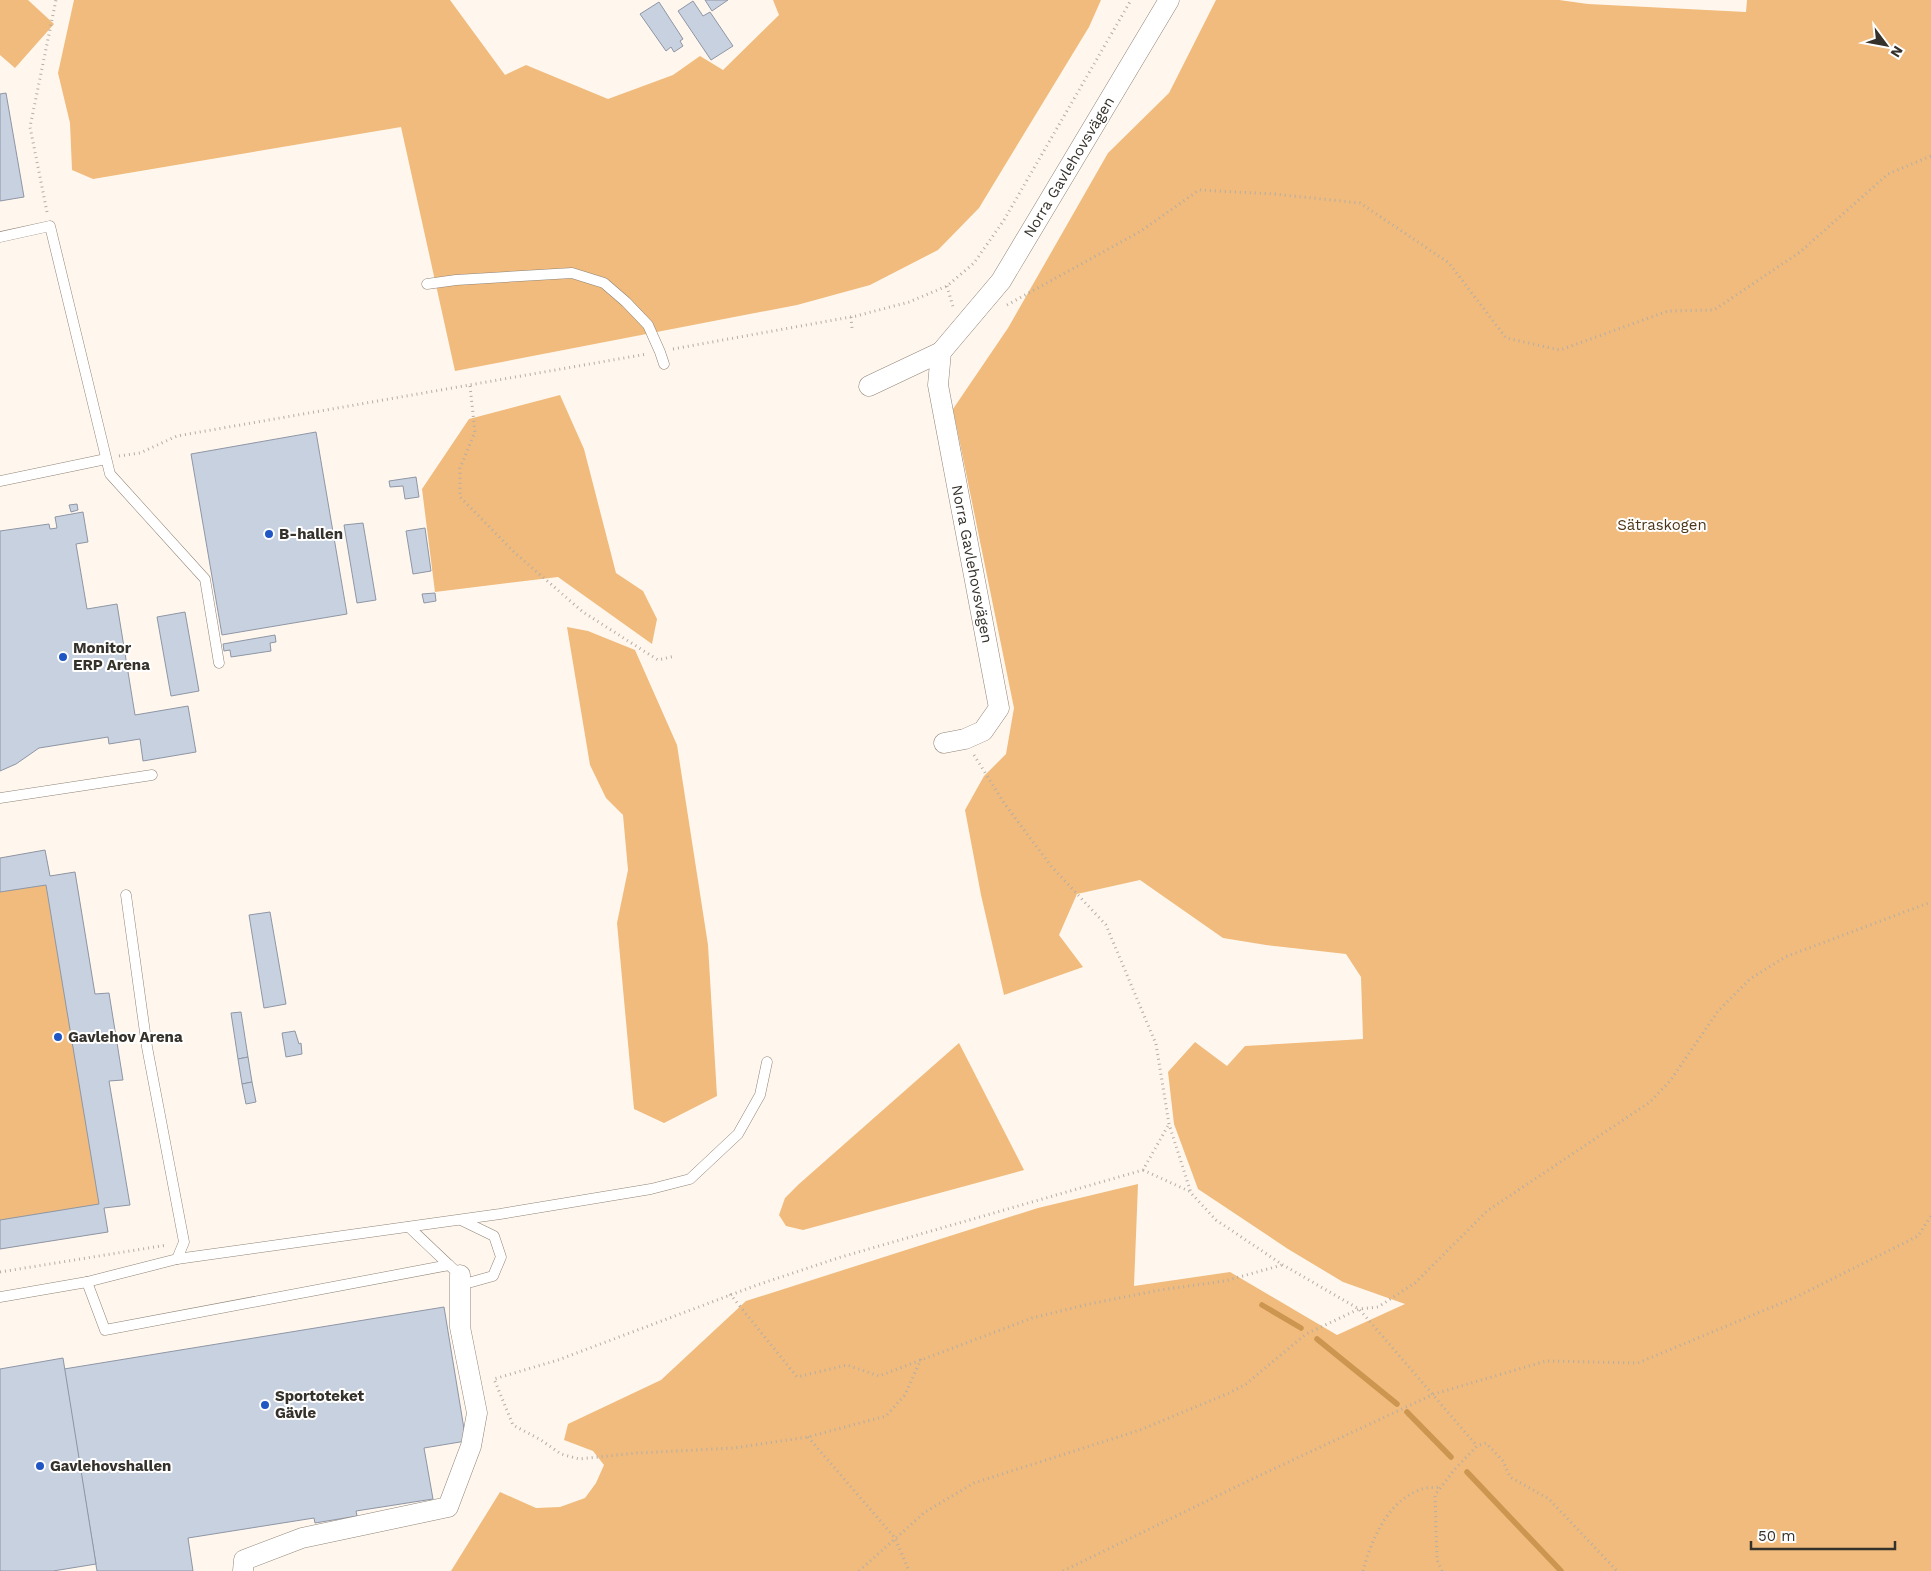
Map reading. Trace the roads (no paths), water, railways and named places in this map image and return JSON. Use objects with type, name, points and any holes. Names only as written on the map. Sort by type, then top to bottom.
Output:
[{"type":"street","name":"Norra Gavlehovsvägen","points":[[869,386],[942,352],[1001,281],[1169,0]]},
{"type":"street","name":"Norra Gavlehovsvägen","points":[[942,352],[938,386],[999,708],[983,731],[965,739],[944,743]]},
{"type":"street","points":[[243,1571],[244,1560],[302,1538],[448,1506],[471,1446],[478,1413],[460,1327],[455,1270]]},
{"type":"lane","points":[[0,237],[50,226],[110,474],[205,579],[219,663]]},
{"type":"lane","points":[[427,284],[456,280],[572,272],[604,283],[626,302],[648,325],[664,364]]},
{"type":"lane","points":[[0,481],[106,459]]},
{"type":"lane","points":[[0,798],[152,776]]},
{"type":"lane","points":[[126,895],[147,1047],[184,1242],[177,1259]]},
{"type":"lane","points":[[0,1297],[87,1282],[177,1259],[460,1220],[651,1189],[690,1179],[738,1134],[760,1095],[767,1062]]},
{"type":"lane","points":[[409,1227],[468,1283],[493,1276],[501,1257],[494,1236],[460,1220]]},
{"type":"lane","points":[[87,1282],[105,1330],[455,1270]]},
{"type":"waterway","points":[[1262,1305],[1301,1328]]},
{"type":"waterway","points":[[1317,1339],[1397,1404]]},
{"type":"waterway","points":[[1407,1412],[1451,1457]]},
{"type":"waterway","points":[[1467,1472],[1561,1571]]},
{"type":"place","name":"B-hallen","points":[[269,534]]},
{"type":"place","name":"Monitor ERP Arena","points":[[63,657]]},
{"type":"place","name":"Gavlehov Arena","points":[[58,1037]]},
{"type":"place","name":"Sportoteket Gävle","points":[[265,1405]]},
{"type":"place","name":"Gavlehovshallen","points":[[40,1466]]},
{"type":"park label","name":"Sätraskogen","points":[[1662,525]]}]
